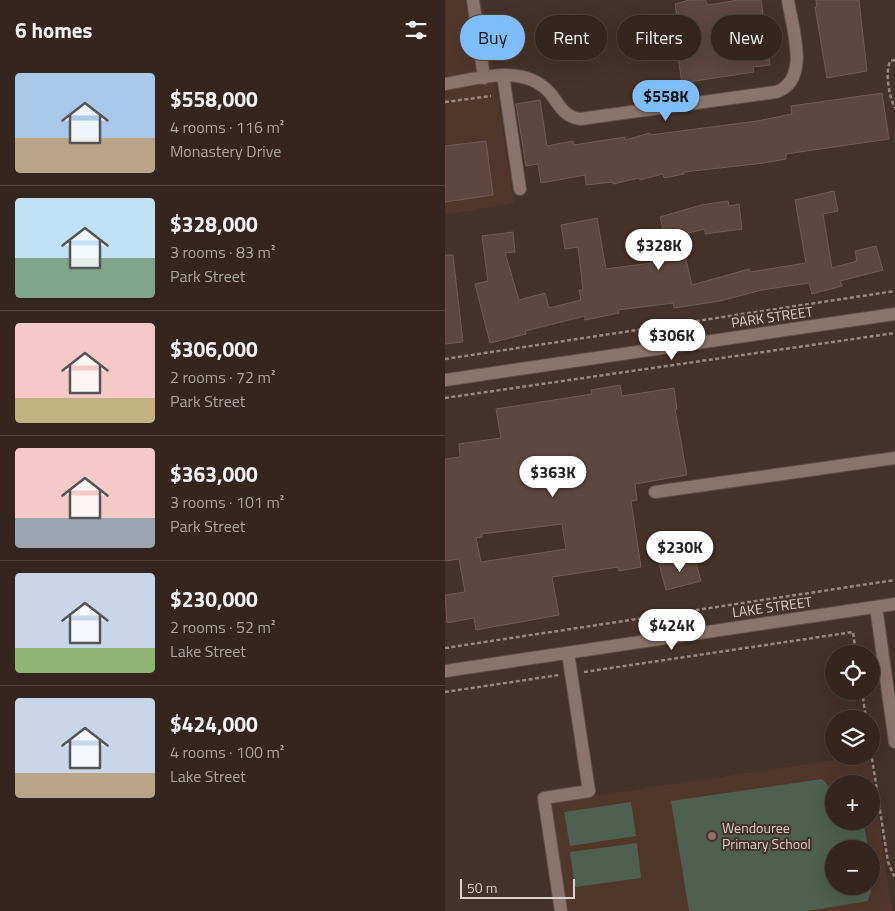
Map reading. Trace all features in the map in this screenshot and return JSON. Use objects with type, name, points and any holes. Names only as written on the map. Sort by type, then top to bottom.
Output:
[{"type":"street","points":[[445,84],[520,75],[533,80],[549,91],[564,112],[580,119],[776,92],[790,84],[797,69],[788,0]]},
{"type":"street","points":[[473,1],[485,78]]},
{"type":"street","points":[[503,76],[520,189]]},
{"type":"street","name":"PARK STREET","points":[[445,380],[895,314]]},
{"type":"street","points":[[655,492],[895,458]]},
{"type":"street","name":"LAKE STREET","points":[[445,671],[895,604]]},
{"type":"street","points":[[876,607],[895,742]]},
{"type":"street","points":[[561,911],[545,798],[589,791],[568,653]]},
{"type":"path","points":[[895,60],[890,61],[888,67],[891,99],[895,108]]},
{"type":"path","points":[[445,102],[491,96]]},
{"type":"path","points":[[445,359],[895,291]]},
{"type":"path","points":[[445,398],[895,334]]},
{"type":"path","points":[[445,648],[895,580]]},
{"type":"path","points":[[445,692],[853,632],[855,645]]},
{"type":"path","points":[[873,765],[887,857],[895,878]]},
{"type":"shaded area","points":[[445,0],[482,0],[484,15],[460,15],[460,60],[491,60],[514,203],[445,215]]},
{"type":"shaded area","name":"Wendouree Primary School","points":[[825,762],[825,765],[871,765],[873,775],[825,775],[825,830],[880,830],[880,826],[892,911],[554,911],[540,804]]},
{"type":"green space","points":[[822,779],[825,782],[825,830],[865,830],[866,840],[825,840],[825,895],[870,895],[868,901],[807,911],[689,911],[671,801]]},
{"type":"green space","points":[[631,802],[636,836],[570,846],[564,812]]},
{"type":"green space","points":[[637,843],[641,878],[575,887],[570,852]]},
{"type":"building","points":[[689,0],[705,0],[708,5],[738,0],[761,0],[763,15],[711,15],[711,60],[769,60],[770,65],[753,67],[754,72],[682,83],[678,60],[701,60],[701,15],[677,15],[675,4]]},
{"type":"building","points":[[816,0],[859,0],[867,71],[827,78],[815,7],[817,7]]},
{"type":"building","points":[[882,93],[889,139],[786,154],[786,159],[764,163],[684,172],[684,174],[664,178],[663,174],[613,184],[613,182],[586,185],[585,175],[541,183],[538,164],[526,166],[516,104],[540,100],[547,146],[573,141],[574,145],[625,137],[625,140],[650,133],[650,135],[757,121],[792,114],[791,106]]},
{"type":"building","points":[[486,141],[493,195],[445,202],[445,146]]},
{"type":"building","points":[[834,191],[838,211],[823,214],[832,268],[857,261],[855,251],[876,246],[883,270],[840,281],[842,286],[812,294],[809,283],[762,290],[720,301],[674,308],[673,303],[618,310],[619,313],[585,320],[585,316],[525,331],[526,334],[490,343],[475,284],[488,281],[482,236],[513,232],[515,252],[505,253],[519,300],[545,293],[549,308],[581,300],[579,290],[583,290],[578,247],[565,249],[561,225],[597,218],[606,269],[666,261],[664,254],[669,253],[660,217],[701,205],[728,201],[729,206],[739,204],[742,229],[705,234],[705,229],[680,235],[692,285],[749,269],[750,272],[806,263],[795,200]]},
{"type":"building","points":[[445,255],[453,255],[463,342],[445,344]]},
{"type":"building","points":[[620,385],[622,396],[674,388],[677,409],[675,409],[687,475],[635,484],[637,500],[631,501],[641,567],[619,571],[618,567],[552,577],[559,615],[476,630],[474,618],[447,623],[445,595],[465,592],[459,559],[445,561],[445,459],[460,457],[459,444],[501,438],[496,409],[592,394],[591,390]],"holes":[[[562,524],[566,549],[481,562],[476,538],[482,537],[482,534]]]},
{"type":"building","points":[[694,555],[701,581],[666,590],[659,564]]},
{"type":"place","name":"Wendouree Primary School","points":[[712,836]]}]
